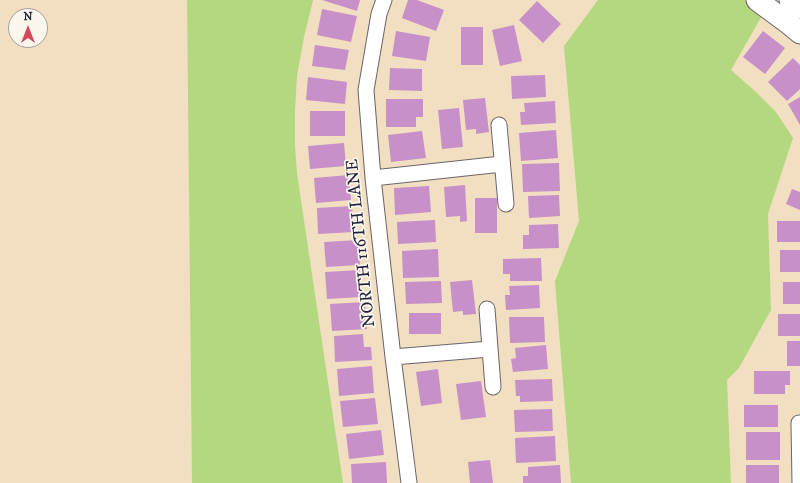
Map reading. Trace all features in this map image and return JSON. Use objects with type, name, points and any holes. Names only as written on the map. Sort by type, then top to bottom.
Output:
[{"type":"street","name":"NORTH 116TH LANE","points":[[384,0],[379,14],[366,90],[373,178],[409,483]]},
{"type":"street","points":[[756,0],[800,33]]},
{"type":"street","points":[[790,0],[800,8]]},
{"type":"street","points":[[499,125],[506,204]]},
{"type":"street","points":[[373,178],[502,164]]},
{"type":"street","points":[[487,309],[494,387]]},
{"type":"street","points":[[393,357],[490,349]]},
{"type":"street","points":[[799,423],[800,483]]},
{"type":"green space","points":[[187,0],[313,0],[297,76],[295,146],[297,173],[343,483],[192,483]]},
{"type":"green space","points":[[598,0],[771,0],[731,70],[776,112],[793,138],[768,214],[771,310],[739,368],[727,380],[731,483],[571,483],[555,281],[579,221],[564,46]]},
{"type":"building","points":[[322,0],[360,0],[357,11]]},
{"type":"building","points":[[408,0],[417,0],[444,10],[436,31],[402,18]]},
{"type":"building","points":[[537,1],[561,24],[543,43],[519,20]]},
{"type":"building","points":[[322,9],[357,16],[351,42],[317,35]]},
{"type":"building","points":[[514,25],[522,61],[500,66],[492,30]]},
{"type":"building","points":[[461,27],[483,27],[483,65],[461,65]]},
{"type":"building","points":[[396,31],[430,37],[426,61],[392,56]]},
{"type":"building","points":[[763,31],[785,48],[765,74],[743,57]]},
{"type":"building","points":[[315,45],[349,50],[345,70],[312,66]]},
{"type":"building","points":[[793,58],[800,65],[800,89],[787,101],[768,82]]},
{"type":"building","points":[[390,68],[422,69],[422,91],[389,90]]},
{"type":"building","points":[[545,75],[546,97],[512,99],[511,76]]},
{"type":"building","points":[[308,77],[347,82],[345,104],[306,100]]},
{"type":"building","points":[[800,97],[800,125],[788,104]]},
{"type":"building","points":[[485,98],[489,132],[476,134],[476,129],[466,130],[463,100]]},
{"type":"building","points":[[386,99],[423,99],[423,117],[416,117],[416,127],[386,127]]},
{"type":"building","points":[[555,101],[556,123],[521,125],[520,112],[525,112],[524,103]]},
{"type":"building","points":[[459,108],[463,147],[442,149],[438,110]]},
{"type":"building","points":[[310,111],[345,111],[345,136],[310,136]]},
{"type":"building","points":[[556,130],[558,158],[521,161],[519,133]]},
{"type":"building","points":[[422,131],[426,158],[391,162],[388,135]]},
{"type":"building","points":[[344,143],[346,166],[310,169],[308,146]]},
{"type":"building","points":[[559,163],[560,191],[523,192],[522,164]]},
{"type":"building","points":[[349,175],[351,200],[316,203],[314,178]]},
{"type":"building","points":[[465,185],[467,221],[460,222],[460,216],[446,217],[444,187]]},
{"type":"building","points":[[429,186],[431,212],[395,215],[394,188]]},
{"type":"building","points":[[792,189],[800,192],[800,210],[786,204]]},
{"type":"building","points":[[559,195],[560,216],[529,218],[528,196]]},
{"type":"building","points":[[475,198],[497,198],[497,233],[475,233]]},
{"type":"building","points":[[352,206],[354,232],[318,234],[317,208]]},
{"type":"building","points":[[435,220],[436,242],[398,244],[397,222]]},
{"type":"building","points":[[777,221],[800,221],[800,242],[777,242]]},
{"type":"building","points":[[558,224],[559,248],[523,249],[523,235],[529,235],[529,225]]},
{"type":"building","points":[[358,240],[360,265],[326,267],[324,242]]},
{"type":"building","points":[[438,249],[439,277],[403,278],[402,251]]},
{"type":"building","points":[[780,250],[800,250],[800,272],[780,272]]},
{"type":"building","points":[[541,258],[542,281],[510,281],[510,274],[503,274],[503,259]]},
{"type":"building","points":[[360,270],[362,297],[327,299],[325,272]]},
{"type":"building","points":[[472,280],[476,314],[463,315],[463,311],[453,312],[450,282]]},
{"type":"building","points":[[441,281],[442,303],[406,304],[405,282]]},
{"type":"building","points":[[783,282],[800,282],[800,304],[783,304]]},
{"type":"building","points":[[539,285],[540,308],[506,310],[505,295],[510,295],[509,286]]},
{"type":"building","points":[[365,302],[367,329],[332,331],[330,304]]},
{"type":"building","points":[[409,313],[441,313],[441,334],[409,334]]},
{"type":"building","points":[[778,314],[800,314],[800,336],[778,336]]},
{"type":"building","points":[[509,317],[544,317],[545,342],[510,343]]},
{"type":"building","points":[[363,334],[364,347],[371,347],[372,360],[335,362],[334,336]]},
{"type":"building","points":[[787,341],[800,341],[800,366],[787,366]]},
{"type":"building","points":[[546,345],[548,369],[513,372],[511,359],[516,358],[515,348]]},
{"type":"building","points":[[372,366],[374,393],[339,396],[337,369]]},
{"type":"building","points":[[438,369],[442,403],[421,406],[416,372]]},
{"type":"building","points":[[754,371],[790,371],[790,385],[785,385],[785,394],[754,394]]},
{"type":"building","points":[[552,379],[553,401],[520,402],[520,396],[516,396],[515,380]]},
{"type":"building","points":[[481,381],[486,417],[461,420],[456,384]]},
{"type":"building","points":[[375,398],[378,424],[343,427],[340,401]]},
{"type":"building","points":[[744,405],[778,405],[778,427],[744,427]]},
{"type":"building","points":[[552,409],[553,431],[515,432],[514,410]]},
{"type":"building","points":[[381,430],[384,455],[349,459],[346,434]]},
{"type":"building","points":[[746,432],[780,432],[780,460],[746,460]]},
{"type":"building","points":[[555,436],[556,461],[516,463],[515,438]]},
{"type":"building","points":[[490,460],[493,483],[470,483],[468,462]]},
{"type":"building","points":[[386,462],[387,483],[352,483],[351,464]]},
{"type":"building","points":[[560,465],[561,483],[523,483],[523,476],[528,476],[528,467]]},
{"type":"building","points":[[746,465],[779,465],[779,483],[746,483]]}]
